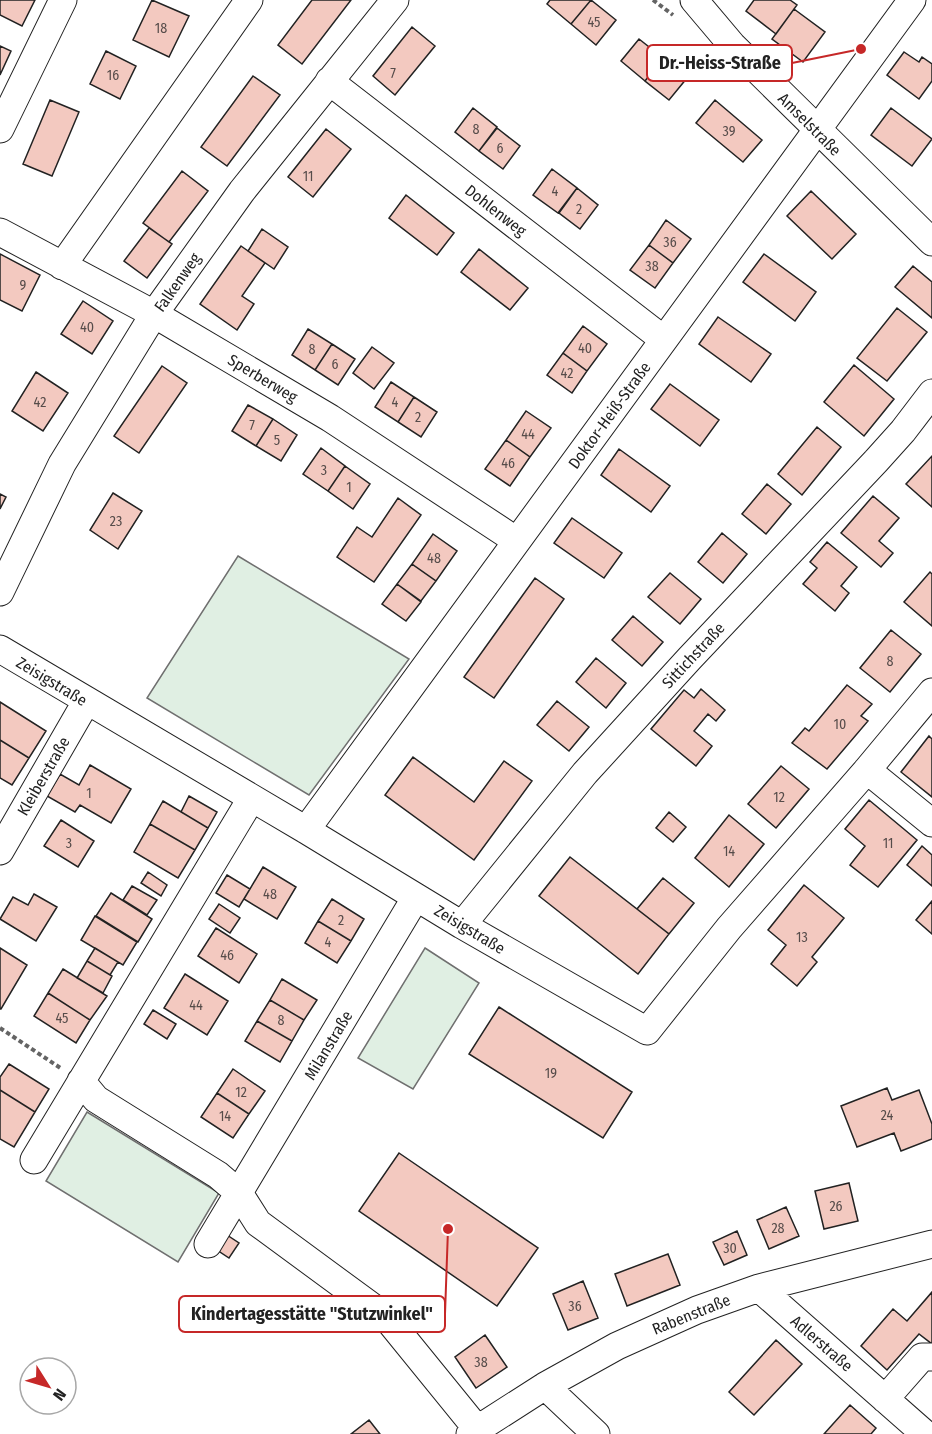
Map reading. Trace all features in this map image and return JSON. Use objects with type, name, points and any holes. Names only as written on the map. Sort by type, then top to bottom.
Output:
[{"type":"street","points":[[0,129],[63,0]]},
{"type":"street","points":[[62,266],[249,0]]},
{"type":"street","name":"Falkenweg","points":[[0,592],[63,464],[154,314],[242,191],[396,0]]},
{"type":"street","name":"Amselstraße","points":[[694,0],[732,45],[932,242]]},
{"type":"street","name":"Doktor-Heiß-Straße","points":[[306,830],[912,0]]},
{"type":"street","name":"Dohlenweg","points":[[329,81],[663,339]]},
{"type":"street","name":"Sperberweg","points":[[0,232],[154,314],[330,418],[517,540]]},
{"type":"street","name":"Sittichstraße","points":[[462,925],[585,773],[688,659],[876,461],[932,393]]},
{"type":"street","name":"Zeisigstraße","points":[[0,649],[462,925],[647,1031],[729,928],[932,692]]},
{"type":"street","name":"Kleiberstraße","points":[[0,850],[86,702]]},
{"type":"street","points":[[867,770],[932,824]]},
{"type":"street","points":[[34,1160],[251,799]]},
{"type":"street","name":"Milanstraße","points":[[208,1244],[416,897]]},
{"type":"street","points":[[81,1081],[96,1099],[218,1175],[239,1193],[258,1223],[386,1317],[474,1431]]},
{"type":"street","name":"Rabenstraße","points":[[474,1431],[545,1386],[617,1346],[697,1310],[759,1288],[932,1244]]},
{"type":"street","name":"Adlerstraße","points":[[759,1288],[925,1434]]},
{"type":"street","points":[[885,1399],[922,1357],[932,1357]]},
{"type":"street","points":[[545,1386],[596,1434]]},
{"type":"path","points":[[0,1028],[81,1081]]},
{"type":"green space","points":[[238,556],[409,659],[309,795],[147,698]]},
{"type":"green space","points":[[425,948],[479,983],[413,1089],[358,1058]]},
{"type":"green space","points":[[87,1112],[219,1193],[178,1262],[46,1181]]},
{"type":"building","points":[[0,0],[35,0],[22,26],[0,15]]},
{"type":"building","points":[[152,0],[189,16],[169,57],[133,40]]},
{"type":"building","points":[[312,0],[351,0],[302,64],[278,45]]},
{"type":"building","points":[[550,0],[591,0],[571,24],[547,4]]},
{"type":"building","points":[[591,0],[616,20],[596,45],[571,24]]},
{"type":"building","points":[[754,0],[790,0],[797,5],[776,34],[746,11]]},
{"type":"building","points":[[794,9],[825,32],[803,62],[772,39]]},
{"type":"building","points":[[412,27],[435,46],[395,95],[373,76]]},
{"type":"building","points":[[639,39],[663,58],[645,81],[621,61]]},
{"type":"building","points":[[0,46],[11,51],[0,75]]},
{"type":"building","points":[[106,51],[136,66],[120,99],[90,84]]},
{"type":"building","points":[[904,52],[919,62],[922,57],[932,64],[932,81],[919,99],[887,75]]},
{"type":"building","points":[[663,58],[687,78],[669,100],[645,81]]},
{"type":"building","points":[[253,76],[280,95],[227,166],[201,147]]},
{"type":"building","points":[[50,100],[79,112],[52,176],[23,164]]},
{"type":"building","points":[[715,100],[762,140],[743,162],[696,123]]},
{"type":"building","points":[[473,108],[497,127],[479,151],[455,132]]},
{"type":"building","points":[[891,108],[932,139],[912,166],[871,135]]},
{"type":"building","points":[[497,128],[520,146],[503,169],[479,151]]},
{"type":"building","points":[[326,129],[351,149],[313,197],[288,177]]},
{"type":"building","points":[[552,169],[577,188],[558,213],[533,195]]},
{"type":"building","points":[[182,171],[208,191],[169,242],[143,223]]},
{"type":"building","points":[[577,188],[598,205],[580,229],[559,213]]},
{"type":"building","points":[[811,191],[856,234],[832,259],[787,216]]},
{"type":"building","points":[[406,195],[454,233],[437,255],[389,218]]},
{"type":"building","points":[[666,220],[691,239],[673,263],[649,245]]},
{"type":"building","points":[[149,228],[172,244],[147,278],[124,261]]},
{"type":"building","points":[[262,229],[288,247],[274,269],[248,251]]},
{"type":"building","points":[[649,245],[673,263],[655,288],[630,270]]},
{"type":"building","points":[[241,246],[265,263],[242,296],[254,304],[237,330],[200,304]]},
{"type":"building","points":[[479,249],[528,288],[510,310],[461,272]]},
{"type":"building","points":[[0,254],[40,275],[22,311],[0,300]]},
{"type":"building","points":[[764,254],[816,292],[795,321],[743,282]]},
{"type":"building","points":[[913,266],[932,282],[932,318],[895,287]]},
{"type":"building","points":[[83,301],[113,321],[92,354],[61,334]]},
{"type":"building","points":[[897,308],[927,332],[887,381],[857,358]]},
{"type":"building","points":[[718,317],[771,354],[751,382],[699,344]]},
{"type":"building","points":[[583,326],[607,344],[587,371],[563,353]]},
{"type":"building","points":[[308,329],[332,344],[315,370],[292,355]]},
{"type":"building","points":[[332,344],[355,359],[338,385],[315,370]]},
{"type":"building","points":[[372,347],[394,363],[374,389],[353,373]]},
{"type":"building","points":[[563,353],[587,371],[572,393],[547,375]]},
{"type":"building","points":[[854,365],[894,399],[864,436],[824,402]]},
{"type":"building","points":[[162,366],[187,383],[139,453],[114,436]]},
{"type":"building","points":[[36,372],[68,393],[43,431],[12,411]]},
{"type":"building","points":[[391,382],[414,397],[398,422],[375,407]]},
{"type":"building","points":[[670,384],[719,420],[700,446],[651,409]]},
{"type":"building","points":[[414,397],[437,412],[421,437],[398,422]]},
{"type":"building","points":[[248,405],[273,419],[256,446],[232,431]]},
{"type":"building","points":[[526,411],[551,428],[530,457],[506,440]]},
{"type":"building","points":[[273,419],[297,435],[281,461],[256,446]]},
{"type":"building","points":[[817,427],[841,447],[802,495],[778,474]]},
{"type":"building","points":[[506,440],[530,457],[510,486],[485,469]]},
{"type":"building","points":[[321,448],[345,466],[328,491],[303,474]]},
{"type":"building","points":[[619,449],[670,486],[651,512],[601,475]]},
{"type":"building","points":[[932,456],[932,507],[906,484]]},
{"type":"building","points":[[345,466],[370,484],[353,509],[328,491]]},
{"type":"building","points":[[767,484],[791,504],[766,534],[742,514]]},
{"type":"building","points":[[113,493],[142,511],[118,549],[90,530]]},
{"type":"building","points":[[0,494],[6,497],[0,509]]},
{"type":"building","points":[[873,496],[899,518],[879,541],[893,553],[881,567],[841,533]]},
{"type":"building","points":[[398,498],[421,515],[374,582],[337,557],[357,527],[372,537]]},
{"type":"building","points":[[572,518],[622,553],[604,578],[554,543]]},
{"type":"building","points":[[722,533],[747,554],[723,583],[698,562]]},
{"type":"building","points":[[433,534],[457,551],[436,581],[412,564]]},
{"type":"building","points":[[827,542],[857,567],[841,586],[849,593],[835,611],[803,584],[817,568],[810,562]]},
{"type":"building","points":[[412,564],[436,581],[421,601],[397,584]]},
{"type":"building","points":[[930,572],[932,574],[932,626],[904,602]]},
{"type":"building","points":[[670,573],[701,599],[680,624],[648,597]]},
{"type":"building","points":[[535,578],[564,599],[494,698],[464,677]]},
{"type":"building","points":[[397,584],[421,602],[406,621],[382,604]]},
{"type":"building","points":[[633,616],[663,642],[642,666],[612,640]]},
{"type":"building","points":[[891,630],[921,654],[890,692],[860,668]]},
{"type":"building","points":[[596,658],[626,683],[606,708],[576,682]]},
{"type":"building","points":[[847,685],[872,704],[861,716],[868,721],[827,769],[792,743],[805,728],[809,731]]},
{"type":"building","points":[[701,689],[725,710],[716,721],[708,714],[694,731],[712,746],[696,766],[651,729],[684,690],[694,698]]},
{"type":"building","points":[[557,701],[589,727],[569,751],[537,725]]},
{"type":"building","points":[[0,702],[46,731],[29,758],[0,740]]},
{"type":"building","points":[[929,736],[932,739],[932,797],[901,772]]},
{"type":"building","points":[[0,740],[29,758],[12,785],[0,778]]},
{"type":"building","points":[[413,757],[474,802],[504,761],[532,781],[474,860],[385,795]]},
{"type":"building","points":[[90,765],[131,789],[111,823],[80,805],[75,812],[47,796],[60,774],[79,785]]},
{"type":"building","points":[[781,766],[809,789],[776,828],[748,804]]},
{"type":"building","points":[[189,796],[217,812],[208,828],[181,812]]},
{"type":"building","points":[[869,800],[917,840],[878,887],[850,865],[865,846],[845,829]]},
{"type":"building","points":[[163,801],[208,828],[195,850],[150,824]]},
{"type":"building","points":[[669,812],[686,827],[673,842],[656,828]]},
{"type":"building","points":[[729,815],[764,844],[729,887],[695,858]]},
{"type":"building","points":[[61,820],[94,841],[78,867],[44,846]]},
{"type":"building","points":[[150,824],[195,850],[178,878],[134,852]]},
{"type":"building","points":[[922,846],[932,855],[932,886],[907,865]]},
{"type":"building","points":[[570,857],[669,934],[638,974],[539,896]]},
{"type":"building","points":[[263,867],[296,887],[277,919],[244,899]]},
{"type":"building","points":[[148,872],[167,885],[161,896],[141,883]]},
{"type":"building","points":[[227,875],[250,889],[239,907],[216,893]]},
{"type":"building","points":[[663,878],[694,903],[669,934],[637,909]]},
{"type":"building","points":[[804,885],[844,918],[812,957],[817,962],[797,986],[771,964],[786,945],[768,930]]},
{"type":"building","points":[[132,886],[157,900],[147,915],[123,900]]},
{"type":"building","points":[[111,893],[152,919],[138,942],[96,916]]},
{"type":"building","points":[[34,894],[57,907],[36,941],[0,919],[13,897],[28,905]]},
{"type":"building","points":[[332,899],[364,919],[351,941],[318,921]]},
{"type":"building","points":[[932,901],[932,934],[916,920]]},
{"type":"building","points":[[219,904],[240,918],[230,933],[209,919]]},
{"type":"building","points":[[95,916],[137,942],[123,965],[81,940]]},
{"type":"building","points":[[318,921],[351,941],[337,963],[305,943]]},
{"type":"building","points":[[216,928],[257,954],[239,983],[198,956]]},
{"type":"building","points":[[0,948],[27,965],[1,1009],[0,1009]]},
{"type":"building","points":[[95,948],[118,962],[110,975],[87,961]]},
{"type":"building","points":[[87,961],[112,976],[103,993],[77,978]]},
{"type":"building","points":[[63,969],[107,996],[90,1020],[48,993]]},
{"type":"building","points":[[185,974],[228,1001],[207,1035],[164,1008]]},
{"type":"building","points":[[282,979],[317,1000],[304,1020],[270,1000]]},
{"type":"building","points":[[48,993],[90,1020],[76,1043],[34,1016]]},
{"type":"building","points":[[270,1000],[304,1020],[292,1041],[257,1021]]},
{"type":"building","points":[[499,1007],[632,1092],[603,1138],[469,1054]]},
{"type":"building","points":[[153,1010],[176,1024],[167,1039],[144,1024]]},
{"type":"building","points":[[257,1021],[292,1041],[280,1062],[245,1041]]},
{"type":"building","points":[[9,1064],[49,1089],[35,1112],[0,1090],[0,1077]]},
{"type":"building","points":[[233,1069],[265,1091],[249,1114],[217,1093]]},
{"type":"building","points":[[887,1088],[892,1100],[919,1090],[932,1124],[932,1139],[901,1151],[894,1133],[857,1147],[841,1106]]},
{"type":"building","points":[[0,1090],[35,1112],[14,1147],[0,1139]]},
{"type":"building","points":[[217,1093],[249,1114],[233,1138],[201,1117]]},
{"type":"building","points":[[399,1153],[538,1248],[497,1306],[359,1211]]},
{"type":"building","points":[[849,1183],[858,1221],[824,1229],[815,1191]]},
{"type":"building","points":[[786,1207],[799,1236],[769,1249],[757,1220]]},
{"type":"building","points":[[737,1231],[747,1255],[724,1265],[713,1242]]},
{"type":"building","points":[[227,1235],[239,1243],[229,1258],[217,1250]]},
{"type":"building","points":[[668,1254],[680,1285],[627,1306],[615,1274]]},
{"type":"building","points":[[583,1281],[598,1318],[568,1330],[553,1294]]},
{"type":"building","points":[[932,1292],[932,1344],[919,1334],[887,1370],[861,1346],[893,1309],[907,1321]]},
{"type":"building","points":[[485,1335],[507,1367],[476,1388],[455,1357]]},
{"type":"building","points":[[776,1340],[802,1364],[754,1415],[729,1392]]},
{"type":"building","points":[[850,1405],[876,1428],[871,1434],[824,1434]]},
{"type":"building","points":[[369,1420],[380,1434],[351,1434]]},
{"type":"place","name":"Dr.-Heiss-Straße","points":[[861,49]]},
{"type":"place","name":"Kindertagesstätte \"Stutzwinkel\"","points":[[448,1229]]}]
